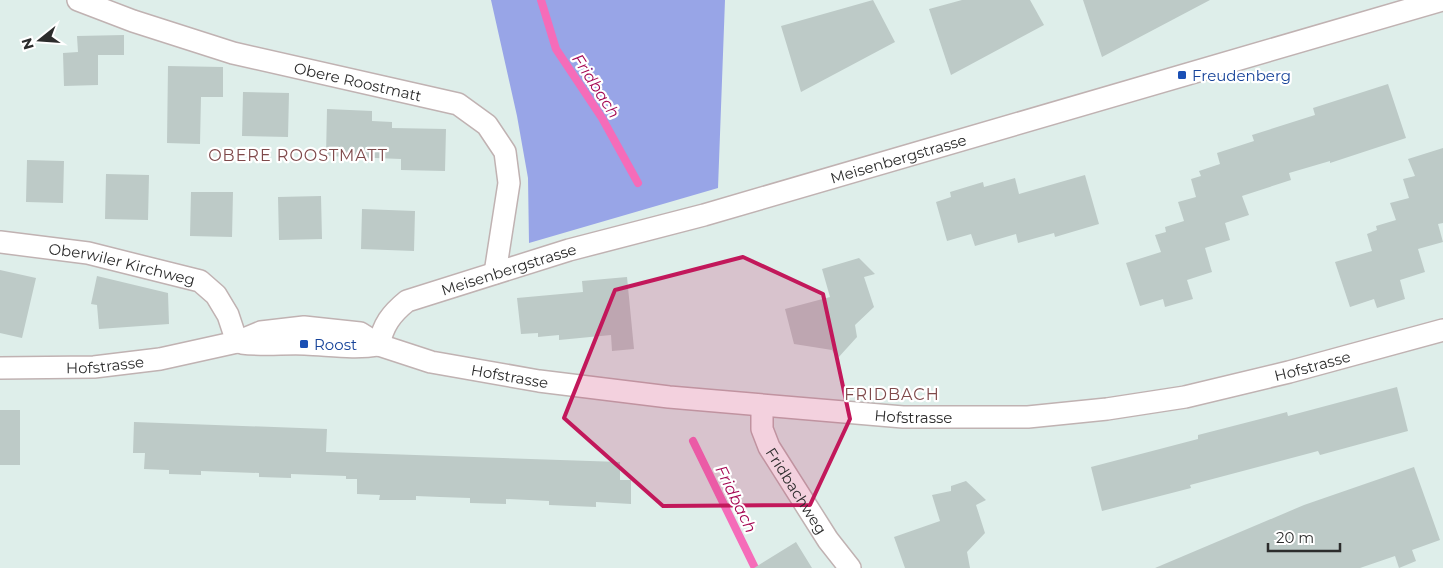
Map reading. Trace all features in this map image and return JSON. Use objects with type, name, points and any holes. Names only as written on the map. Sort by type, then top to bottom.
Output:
[{"type":"street","name":"Obere Roostmatt","points":[[78,0],[133,21],[233,54],[458,104],[488,125],[504,152],[509,183],[495,273]]},
{"type":"street","name":"Meisenbergstrasse","points":[[379,345],[383,329],[388,321],[407,301],[569,250],[704,215],[1442,0]]},
{"type":"street","name":"Oberwiler Kirchweg","points":[[0,242],[88,254],[200,281],[216,295],[228,315],[237,342]]},
{"type":"street","name":"Hofstrasse","points":[[0,368],[94,367],[160,359],[237,342],[261,332],[304,327],[360,333],[379,345],[431,362],[539,381],[762,406],[903,417],[969,419],[1052,416],[1185,397],[1289,372],[1443,330]]},
{"type":"street","name":"Fridbachweg","points":[[762,406],[762,429],[769,447],[814,519],[850,568]]},
{"type":"highlighted area","points":[[743,257],[823,294],[850,419],[810,505],[663,506],[564,418],[615,290]]},
{"type":"shaded area","points":[[491,0],[725,0],[718,188],[529,243],[528,178],[517,116]]},
{"type":"building","points":[[873,0],[895,42],[801,92],[781,26]]},
{"type":"building","points":[[962,0],[1030,0],[1044,25],[951,75],[929,9]]},
{"type":"building","points":[[1083,0],[1210,0],[1102,57]]},
{"type":"building","points":[[124,35],[124,55],[98,55],[98,85],[64,86],[63,53],[78,52],[77,36]]},
{"type":"building","points":[[168,66],[223,67],[223,97],[201,97],[200,144],[167,143]]},
{"type":"building","points":[[1388,84],[1406,138],[1330,163],[1330,161],[1289,173],[1291,180],[1242,196],[1249,215],[1225,223],[1230,240],[1205,248],[1212,272],[1187,280],[1193,299],[1165,307],[1163,299],[1140,306],[1126,263],[1161,252],[1155,235],[1166,232],[1165,227],[1184,221],[1178,202],[1196,197],[1191,179],[1201,176],[1199,171],[1220,164],[1217,153],[1254,141],[1252,135],[1315,115],[1313,108]]},
{"type":"building","points":[[243,92],[289,93],[288,137],[242,136]]},
{"type":"building","points":[[327,109],[372,111],[372,121],[392,122],[392,128],[446,129],[445,171],[401,170],[401,159],[326,156]]},
{"type":"building","points":[[1443,148],[1443,223],[1438,224],[1443,242],[1418,249],[1425,272],[1400,280],[1405,299],[1377,308],[1374,299],[1350,307],[1335,262],[1372,251],[1367,234],[1377,230],[1376,226],[1396,220],[1390,203],[1409,198],[1403,179],[1415,176],[1408,159]]},
{"type":"building","points":[[27,160],[64,161],[63,203],[26,202]]},
{"type":"building","points":[[106,174],[149,175],[148,220],[105,219]]},
{"type":"building","points":[[1085,175],[1099,224],[1055,237],[1054,233],[1018,243],[1016,234],[975,246],[971,234],[947,241],[936,202],[951,197],[950,192],[983,182],[984,187],[1015,178],[1019,194]]},
{"type":"building","points":[[191,192],[233,192],[232,237],[190,236]]},
{"type":"building","points":[[321,196],[322,239],[279,240],[278,197]]},
{"type":"building","points":[[362,209],[415,211],[414,251],[361,249]]},
{"type":"building","points":[[859,258],[875,274],[864,277],[874,307],[855,325],[857,337],[837,359],[832,350],[794,344],[785,309],[830,297],[822,269]]},
{"type":"building","points":[[0,270],[36,278],[22,338],[0,333]]},
{"type":"building","points":[[97,276],[168,293],[169,324],[99,329],[97,305],[91,304]]},
{"type":"building","points":[[627,277],[634,349],[612,351],[611,335],[559,340],[559,335],[538,337],[538,333],[521,334],[517,298],[583,292],[582,281]]},
{"type":"building","points":[[1397,387],[1408,431],[1320,455],[1318,451],[1190,485],[1191,488],[1102,511],[1091,467],[1198,439],[1198,435],[1287,412],[1288,416]]},
{"type":"building","points":[[0,410],[20,410],[20,465],[0,465]]},
{"type":"building","points":[[134,422],[327,429],[326,452],[620,462],[620,480],[631,480],[631,504],[596,502],[596,507],[549,505],[549,501],[506,499],[506,504],[470,503],[470,498],[416,496],[416,500],[379,500],[380,495],[357,494],[357,479],[346,479],[346,476],[291,474],[291,478],[259,477],[259,473],[201,471],[201,475],[169,474],[169,470],[144,469],[145,453],[133,453]]},
{"type":"building","points":[[1414,467],[1440,540],[1412,550],[1416,561],[1399,568],[1395,556],[1360,568],[1155,568],[1304,505]]},
{"type":"building","points":[[966,481],[986,500],[976,505],[985,533],[967,552],[970,568],[905,568],[894,537],[940,521],[932,495],[951,491],[951,486]]},
{"type":"building","points":[[796,542],[812,568],[754,568]]},
{"type":"waterway","name":"Fridbach","points":[[541,0],[556,49],[602,118],[638,183]]},
{"type":"waterway","name":"Fridbach","points":[[693,441],[755,568]]},
{"type":"place","name":"Freudenberg","points":[[1182,75]]},
{"type":"place","name":"Roost","points":[[304,344]]},
{"type":"district","name":"OBERE ROOSTMATT","points":[[298,155]]},
{"type":"district","name":"FRIDBACH","points":[[892,394]]}]
